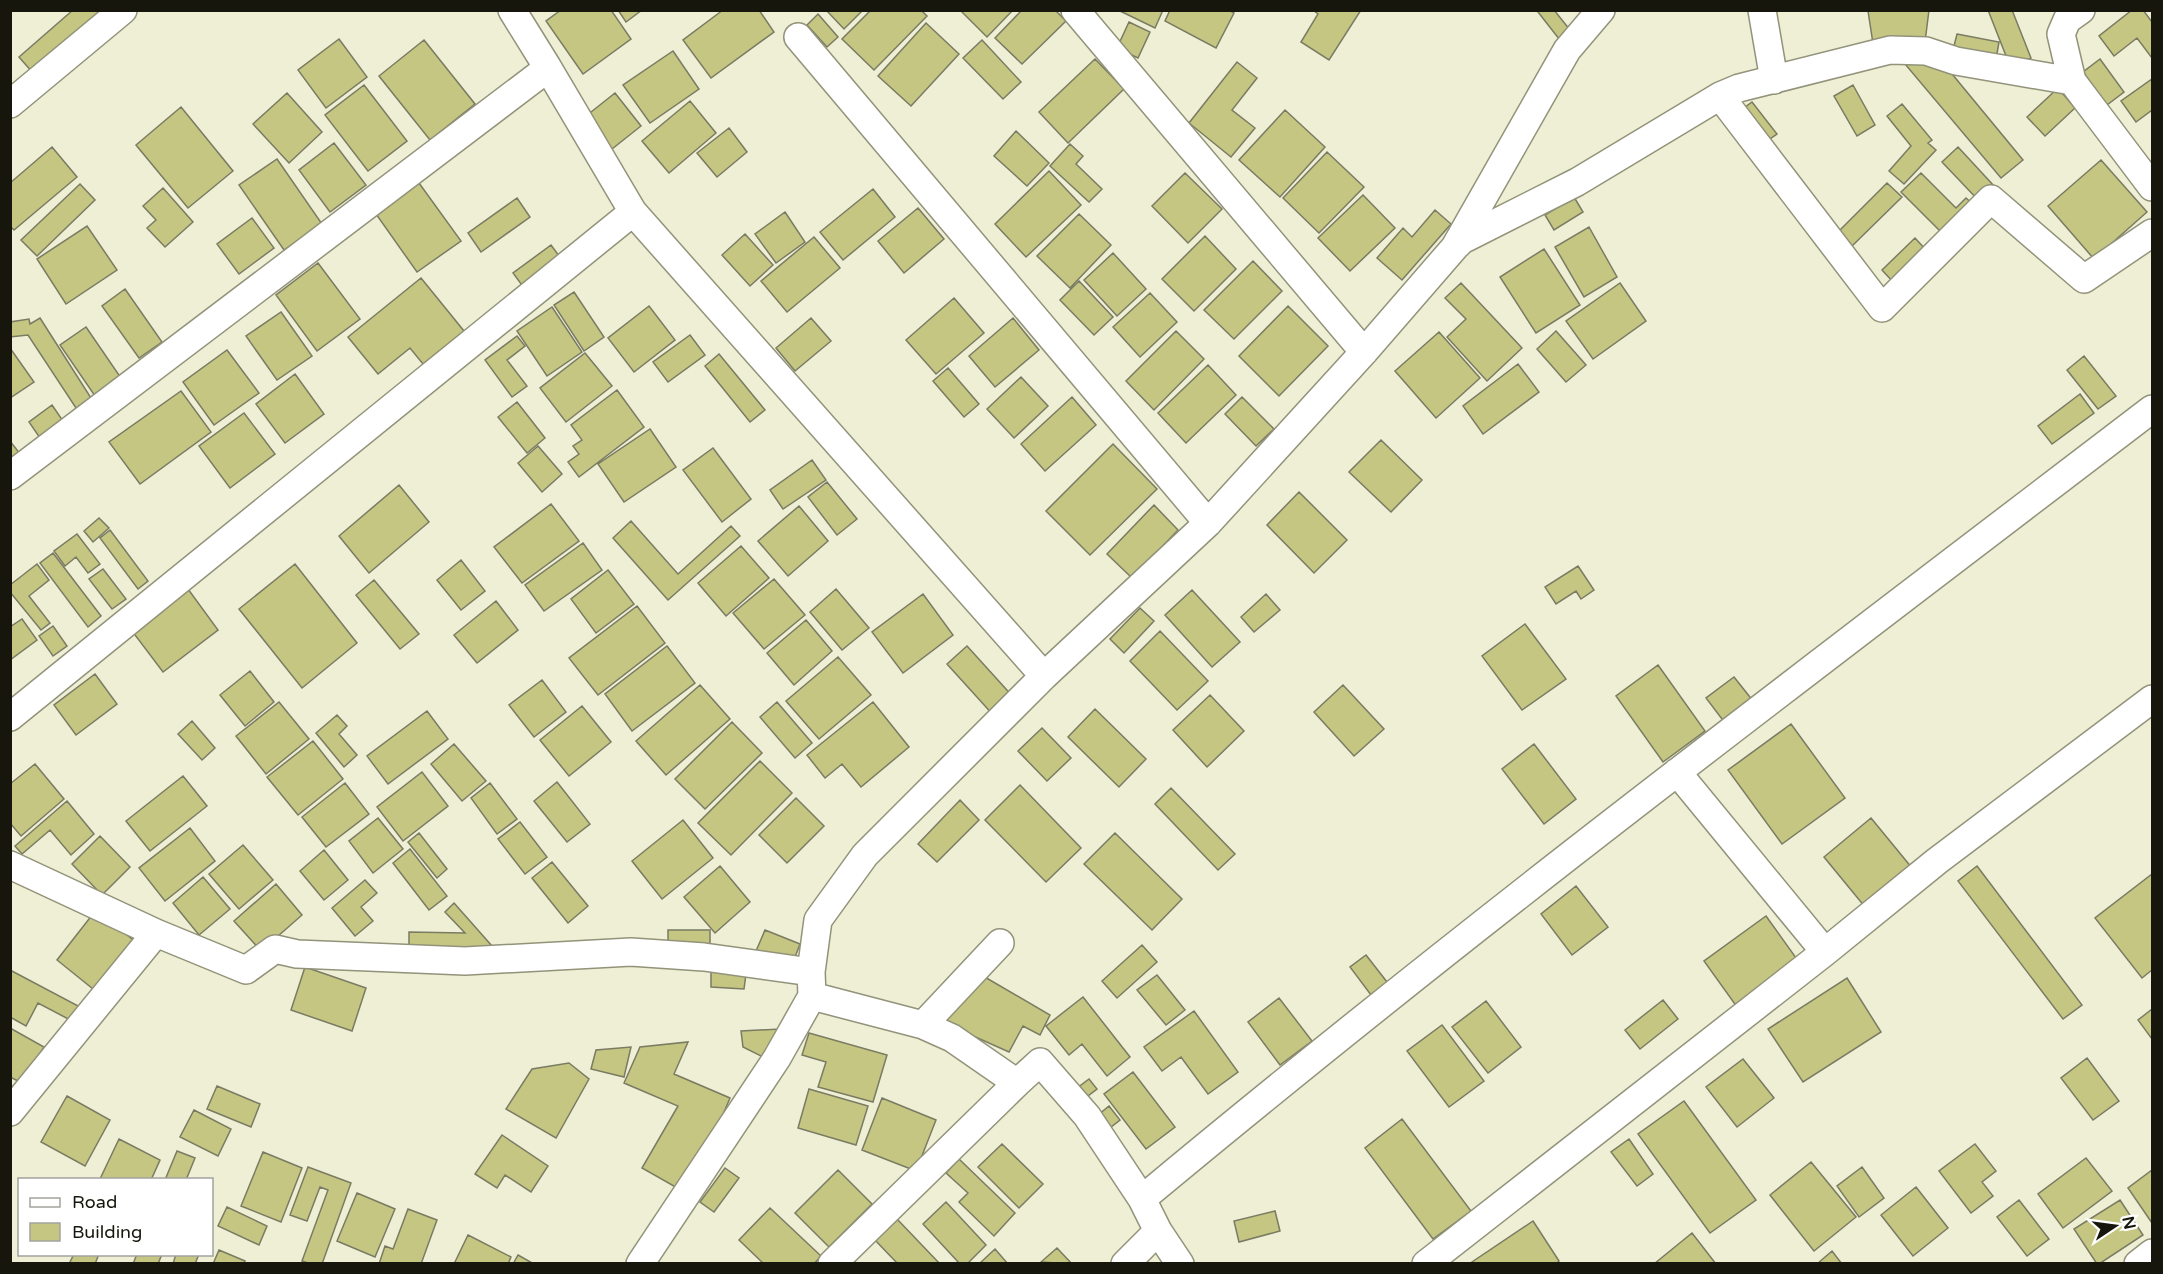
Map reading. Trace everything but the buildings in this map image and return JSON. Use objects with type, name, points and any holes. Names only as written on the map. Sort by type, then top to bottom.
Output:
[{"type":"street","points":[[15,92],[123,10]]},
{"type":"street","points":[[512,10],[549,68],[633,212],[1044,676]]},
{"type":"street","points":[[1075,10],[1364,352]]},
{"type":"street","points":[[1455,247],[1567,50],[1601,10]]},
{"type":"street","points":[[1762,10],[1762,22],[1774,80]]},
{"type":"street","points":[[2081,10],[2067,20],[2061,34],[2072,81],[2152,187]]},
{"type":"street","points":[[798,37],[1208,523]]},
{"type":"street","points":[[640,1263],[777,1058],[812,984],[818,920],[865,855],[1044,676],[1208,523],[1364,352],[1462,240],[1577,182],[1720,96],[1739,88],[1890,50],[1926,51],[1956,61],[2072,81]]},
{"type":"street","points":[[10,476],[549,68]]},
{"type":"street","points":[[1720,96],[1882,308],[1991,198],[2084,279],[2152,233]]},
{"type":"street","points":[[10,717],[633,212]]},
{"type":"street","points":[[1142,1199],[1268,1094],[1677,772],[2152,409]]},
{"type":"street","points":[[1426,1263],[1825,952],[1937,861],[2152,699]]},
{"type":"street","points":[[1677,772],[1825,952]]},
{"type":"street","points":[[10,865],[156,933],[246,970],[275,949],[297,954],[465,961],[631,952],[704,957],[812,984],[923,1025],[952,1038],[1017,1083]]},
{"type":"street","points":[[10,1112],[156,933]]},
{"type":"street","points":[[923,1025],[1000,944]]},
{"type":"street","points":[[832,1263],[1040,1062],[1087,1116],[1142,1199],[1158,1231],[1180,1263]]},
{"type":"street","points":[[1125,1263],[1158,1231]]},
{"type":"street","points":[[2138,1263],[2152,1252]]}]
